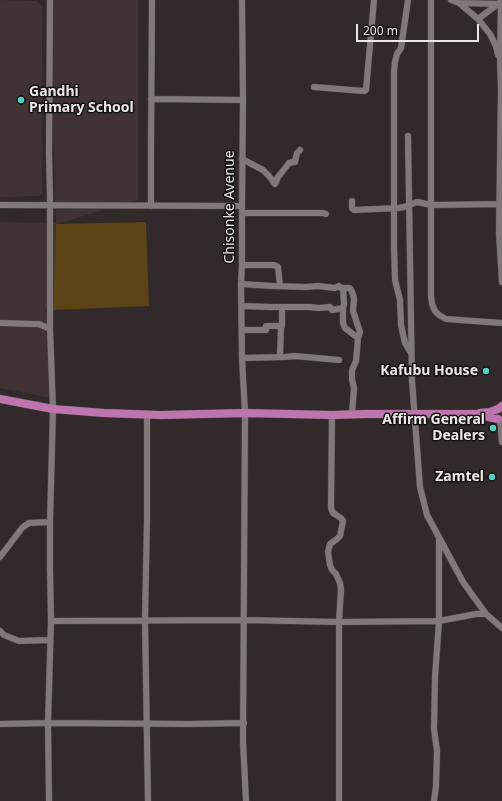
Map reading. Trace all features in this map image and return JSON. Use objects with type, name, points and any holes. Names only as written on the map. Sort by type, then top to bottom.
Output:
[{"type":"main road","points":[[0,399],[52,409],[104,413],[147,414],[475,414],[490,412],[500,406]]},
{"type":"main road","points":[[500,406],[497,414],[500,420]]},
{"type":"main road","points":[[475,414],[500,420]]},
{"type":"street","points":[[49,801],[48,723],[51,621],[50,522],[52,409],[49,131],[50,0]]},
{"type":"street","points":[[151,206],[150,151],[152,0]]},
{"type":"street","name":"Chisonke Avenue","points":[[242,0],[243,100],[241,284],[242,358],[245,413],[243,742],[246,801]]},
{"type":"street","points":[[314,87],[366,90],[374,0]]},
{"type":"street","points":[[408,0],[401,48],[397,54],[395,62],[394,208],[395,280],[400,300],[400,325],[405,343],[412,355]]},
{"type":"street","points":[[432,0],[430,296],[435,310],[440,316],[446,319],[502,323]]},
{"type":"street","points":[[451,0],[459,3],[478,19],[490,34],[496,46],[500,60]]},
{"type":"street","points":[[459,3],[501,3]]},
{"type":"street","points":[[478,19],[501,3]]},
{"type":"street","points":[[501,3],[501,204],[499,233],[502,282]]},
{"type":"street","points":[[151,99],[243,100]]},
{"type":"street","points":[[408,136],[412,381],[420,487],[428,515],[463,582],[486,614],[502,628]]},
{"type":"street","points":[[242,159],[263,170],[275,184],[286,167],[295,162],[297,153],[300,150]]},
{"type":"street","points":[[151,193],[160,206]]},
{"type":"street","points":[[352,201],[352,208],[354,210],[404,207],[417,202],[431,205],[501,204]]},
{"type":"street","points":[[0,206],[242,206]]},
{"type":"street","points":[[242,213],[326,214]]},
{"type":"street","points":[[242,266],[274,265],[278,267],[280,286]]},
{"type":"street","points":[[241,284],[306,287],[318,286],[335,288],[339,286],[341,288],[351,289],[354,299],[353,311],[360,332],[356,361],[352,370],[354,388],[352,414]]},
{"type":"street","points":[[343,288],[344,328],[358,338]]},
{"type":"street","points":[[242,306],[330,307],[332,310],[344,306],[353,307]]},
{"type":"street","points":[[280,357],[282,307],[296,307]]},
{"type":"street","points":[[0,324],[35,324],[50,329]]},
{"type":"street","points":[[242,330],[266,330],[266,326],[281,326]]},
{"type":"street","points":[[242,358],[295,356],[339,360]]},
{"type":"street","points":[[147,414],[145,620],[148,801]]},
{"type":"street","points":[[332,415],[331,508],[333,513],[343,521],[340,536],[330,544],[328,552],[330,565],[336,574],[341,589],[339,622],[339,801]]},
{"type":"street","points":[[500,420],[502,442]]},
{"type":"street","points":[[0,557],[22,528],[26,525],[29,523],[50,522]]},
{"type":"street","points":[[434,801],[437,751],[434,728],[435,677],[439,621],[439,537]]},
{"type":"street","points":[[51,621],[439,621],[476,614],[486,614]]},
{"type":"street","points":[[0,631],[18,641],[50,640]]},
{"type":"street","points":[[0,724],[244,723]]},
{"type":"shaded area","name":"Gandhi Primary School","points":[[0,0],[37,1],[42,6],[42,193],[39,196],[0,197]]},
{"type":"shaded area","points":[[49,0],[138,0],[138,200],[56,224],[53,310],[45,309],[51,398],[0,388],[0,222],[56,223]]},
{"type":"shaded area","points":[[146,222],[149,306],[53,310],[56,224]]},
{"type":"place","name":"Gandhi Primary School","points":[[21,100]]},
{"type":"place","name":"Kafubu House","points":[[486,371]]},
{"type":"place","name":"Affirm General Dealers","points":[[493,428]]},
{"type":"place","name":"Zamtel","points":[[492,477]]}]
